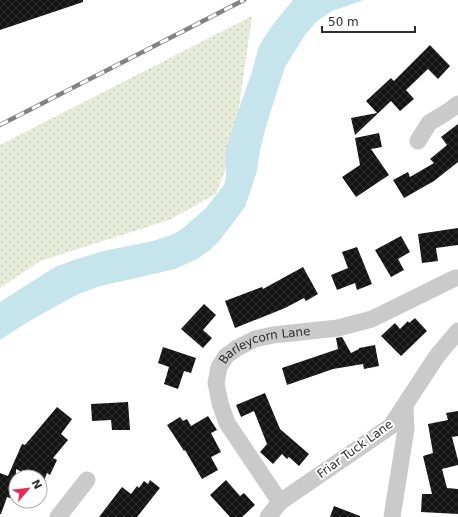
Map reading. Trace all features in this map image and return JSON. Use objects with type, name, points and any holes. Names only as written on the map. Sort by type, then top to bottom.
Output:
[{"type":"street","points":[[418,141],[429,123],[458,104]]},
{"type":"street","name":"Barleycorn Lane","points":[[280,502],[226,423],[216,383],[219,368],[226,356],[237,348],[255,339],[273,335],[338,328],[372,319],[455,278],[458,278]]},
{"type":"street","name":"Friar Tuck Lane","points":[[268,517],[280,502],[391,426],[437,356],[458,331]]},
{"type":"street","points":[[392,517],[406,429],[405,406]]},
{"type":"street","points":[[58,517],[87,480]]},
{"type":"green space","points":[[252,16],[233,150],[216,194],[169,220],[40,261],[0,288],[0,145]]},
{"type":"water","points":[[293,0],[364,0],[332,11],[317,21],[305,35],[285,67],[267,123],[260,150],[257,171],[245,207],[220,240],[210,250],[197,259],[175,269],[101,286],[78,294],[26,323],[0,340],[0,302],[55,267],[103,251],[153,241],[174,234],[205,209],[224,185],[226,177],[226,150],[259,46],[271,27]]},
{"type":"building","points":[[0,0],[83,0],[83,2],[0,30]]},
{"type":"building","points":[[430,45],[450,66],[438,79],[428,69],[406,90],[414,99],[400,111],[391,101],[355,135],[351,118],[377,113],[366,101],[391,78],[394,81]]},
{"type":"building","points":[[458,124],[458,162],[434,181],[404,198],[393,180],[408,172],[410,177],[434,163],[430,159],[447,145],[441,137]]},
{"type":"building","points":[[379,133],[382,147],[371,149],[389,175],[356,197],[342,177],[360,165],[355,138]]},
{"type":"building","points":[[458,228],[458,245],[436,248],[438,261],[422,263],[418,234]]},
{"type":"building","points":[[401,236],[410,252],[398,259],[404,270],[391,277],[375,250]]},
{"type":"building","points":[[357,247],[372,284],[357,290],[355,283],[337,290],[331,275],[348,268],[342,252]]},
{"type":"building","points":[[303,267],[318,294],[306,301],[304,298],[285,308],[235,328],[225,301],[262,287],[263,289]]},
{"type":"building","points":[[204,304],[216,315],[203,330],[212,338],[203,348],[181,329]]},
{"type":"building","points":[[415,318],[427,331],[401,356],[381,336],[395,323],[400,329],[408,321],[409,323]]},
{"type":"building","points":[[342,337],[351,353],[359,348],[375,345],[379,366],[364,369],[363,364],[333,369],[287,385],[282,368],[338,349],[336,338]]},
{"type":"building","points":[[163,347],[196,358],[191,373],[184,371],[178,389],[164,384],[169,367],[158,363]]},
{"type":"building","points":[[265,393],[280,429],[309,454],[299,466],[289,457],[287,459],[282,454],[273,464],[260,452],[267,444],[254,411],[241,417],[236,405]]},
{"type":"building","points":[[128,402],[130,430],[112,430],[111,420],[92,421],[91,404]]},
{"type":"building","points":[[57,407],[72,419],[61,434],[68,440],[53,458],[57,460],[50,475],[48,474],[48,469],[11,469],[22,444],[25,445]]},
{"type":"building","points":[[458,411],[458,436],[452,437],[458,465],[442,469],[447,488],[458,489],[458,514],[421,512],[422,494],[432,494],[423,456],[433,453],[428,424],[448,420],[446,413]]},
{"type":"building","points":[[208,416],[217,430],[211,433],[221,452],[211,457],[218,470],[202,479],[185,450],[184,451],[167,425],[180,417],[183,421],[187,419],[191,426]]},
{"type":"building","points":[[0,473],[8,476],[8,497],[1,514],[0,514]]},
{"type":"building","points":[[150,480],[160,488],[137,517],[99,517],[122,487],[131,494],[137,486],[139,488],[144,481],[148,484]]},
{"type":"building","points":[[226,480],[240,496],[244,493],[255,505],[242,517],[230,517],[210,495]]},
{"type":"building","points":[[334,506],[360,516],[360,517],[330,517]]},
{"type":"railway","points":[[0,125],[244,0]]}]
